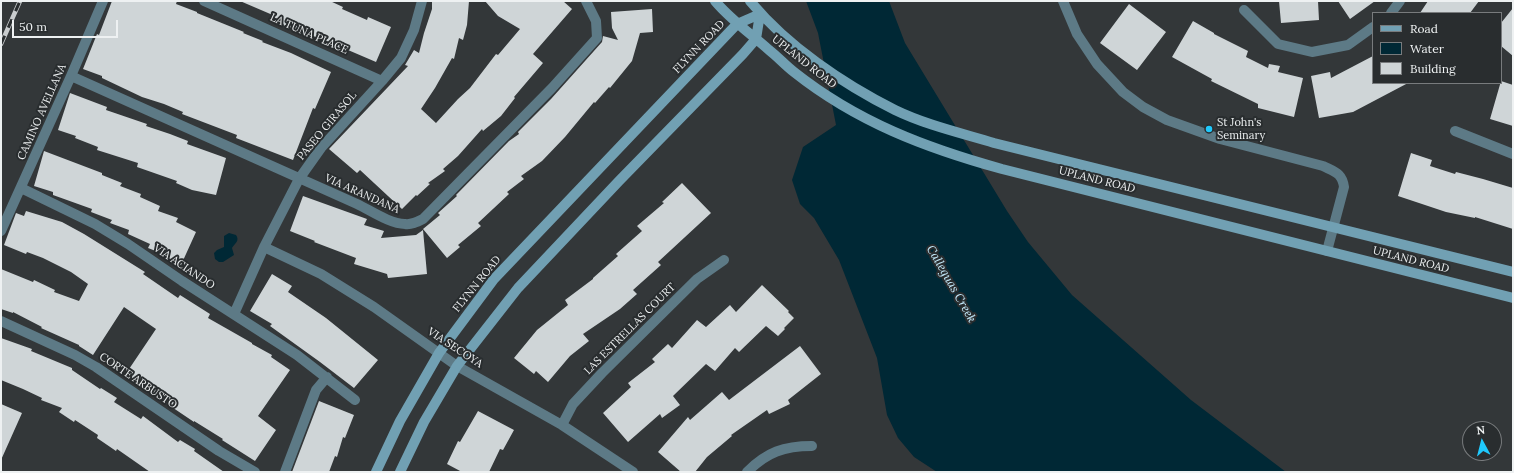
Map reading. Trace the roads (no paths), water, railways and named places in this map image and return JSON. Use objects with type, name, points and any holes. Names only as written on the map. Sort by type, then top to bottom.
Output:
[{"type":"main road","name":"UPLAND ROAD","points":[[715,1],[737,24],[814,87],[841,105],[899,135],[961,158],[1002,169],[1513,298]]},
{"type":"main road","name":"UPLAND ROAD","points":[[750,1],[760,14],[811,58],[856,88],[896,110],[950,130],[994,143],[1513,272]]},
{"type":"main road","name":"FLYNN ROAD","points":[[376,472],[400,421],[439,353],[494,279],[737,24],[760,14]]},
{"type":"main road","points":[[400,472],[424,422],[457,366],[518,288],[756,39],[760,14]]},
{"type":"street","name":"CAMINO AVELLANA","points":[[1,231],[22,188],[103,1]]},
{"type":"street","name":"LA TUNA PLACE","points":[[204,1],[382,81]]},
{"type":"street","name":"PASEO GIRASOL","points":[[234,314],[264,247],[299,179],[321,148],[401,58],[414,30],[422,1]]},
{"type":"street","name":"VIA ARANDANA","points":[[71,76],[357,204],[396,223],[415,223],[423,220],[547,94],[597,38],[596,21],[586,1]]},
{"type":"street","points":[[1392,12],[1400,1]]},
{"type":"street","points":[[1064,4],[1077,34],[1097,64],[1123,92],[1143,107],[1167,120],[1220,139],[1323,166],[1338,173],[1343,180],[1344,187],[1327,251]]},
{"type":"street","points":[[1244,10],[1278,44],[1312,52],[1348,45],[1372,28]]},
{"type":"street","points":[[1455,131],[1513,154]]},
{"type":"street","name":"VIA ACIANDO","points":[[22,188],[94,224],[128,244],[182,281],[297,354],[355,400]]},
{"type":"street","name":"VIA SECOYA","points":[[264,247],[321,274],[374,307],[457,366],[562,425],[633,472]]},
{"type":"street","name":"LAS ESTRELLAS COURT","points":[[562,425],[572,404],[602,373],[697,280],[724,260]]},
{"type":"street","name":"CORTE ARBUSTO","points":[[1,321],[75,355],[96,367],[219,451],[255,472]]},
{"type":"street","points":[[285,472],[316,390],[327,377]]},
{"type":"street","points":[[747,472],[767,456],[793,446],[812,446]]},
{"type":"water","name":"Calleguas Creek","points":[[806,1],[889,1],[905,43],[1007,211],[1028,242],[1072,295],[1191,400],[1286,472],[937,472],[914,457],[898,438],[887,415],[877,358],[839,260],[814,218],[800,204],[792,180],[803,147],[836,125],[818,33]]},
{"type":"water","points":[[229,233],[236,235],[237,237],[237,242],[232,248],[234,255],[223,262],[219,262],[215,259],[214,253],[224,247],[224,236]]},
{"type":"railway","points":[[1,44],[20,1]]},
{"type":"place","name":"St John's Seminary","points":[[1209,129]]}]
